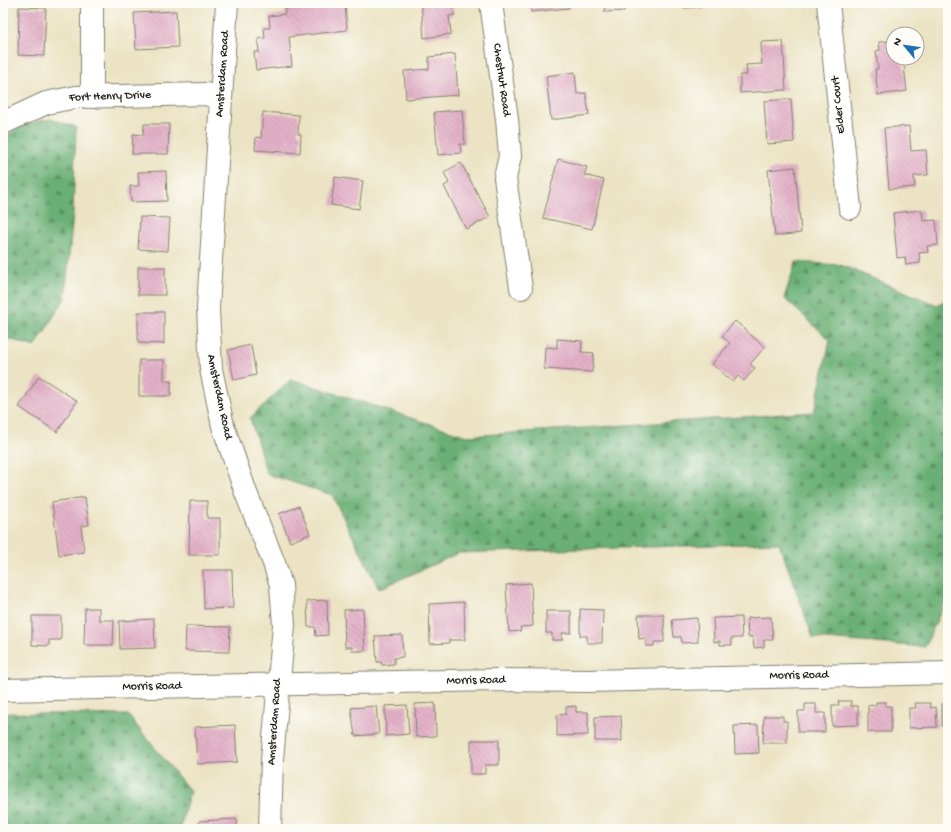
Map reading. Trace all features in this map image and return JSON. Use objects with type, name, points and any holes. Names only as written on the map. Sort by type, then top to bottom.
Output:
[{"type":"street","points":[[92,3],[92,97]]},
{"type":"street","name":"Amsterdam Road","points":[[227,3],[208,308],[211,369],[223,426],[246,493],[274,563],[281,585],[284,625],[277,684],[269,827]]},
{"type":"street","name":"Chestnut Road","points":[[491,3],[507,119],[510,156],[505,178],[521,288]]},
{"type":"street","name":"Elder Court","points":[[828,3],[850,208]]},
{"type":"street","name":"Fort Henry Drive","points":[[3,123],[46,103],[73,97],[205,94],[221,98]]},
{"type":"street","name":"Morris Road","points":[[3,690],[497,680],[586,681],[948,673]]},
{"type":"green space","points":[[50,119],[76,127],[73,214],[65,298],[35,347],[3,337],[3,139],[21,125]]},
{"type":"green space","points":[[796,262],[841,265],[937,305],[948,299],[948,595],[925,647],[813,638],[779,543],[459,553],[379,589],[332,495],[267,474],[250,418],[291,379],[467,436],[814,412],[830,340],[784,298]]},
{"type":"green space","points":[[3,713],[128,715],[190,791],[180,829],[3,829]]},
{"type":"building","points":[[345,3],[347,30],[289,37],[292,66],[256,70],[254,52],[259,52],[258,39],[265,38],[264,28],[270,28],[269,16],[285,14],[285,9]]},
{"type":"building","points":[[421,3],[453,5],[454,15],[449,16],[451,34],[424,38]]},
{"type":"building","points":[[530,3],[568,3],[569,8],[531,12]]},
{"type":"building","points":[[605,3],[624,3],[624,11],[605,12]]},
{"type":"building","points":[[683,3],[700,3],[700,7],[683,8]]},
{"type":"building","points":[[19,7],[46,8],[44,56],[18,55]]},
{"type":"building","points":[[176,11],[178,47],[136,49],[134,13]]},
{"type":"building","points":[[783,41],[786,90],[740,93],[740,75],[747,75],[746,65],[762,64],[761,42]]},
{"type":"building","points":[[879,42],[885,42],[885,66],[904,66],[907,91],[878,95],[875,69],[878,69],[876,51],[880,50]]},
{"type":"building","points":[[455,54],[458,95],[406,99],[404,71],[429,69],[429,57]]},
{"type":"building","points":[[575,72],[577,94],[586,93],[589,115],[551,120],[546,76]]},
{"type":"building","points":[[791,99],[794,142],[767,144],[764,101]]},
{"type":"building","points":[[462,110],[465,144],[460,144],[461,153],[438,155],[434,112]]},
{"type":"building","points":[[263,112],[299,115],[298,134],[301,134],[300,153],[255,150],[256,137],[261,138]]},
{"type":"building","points":[[144,124],[169,124],[168,154],[132,154],[133,134],[143,135]]},
{"type":"building","points":[[909,126],[911,151],[926,150],[928,175],[914,176],[915,187],[889,189],[884,128]]},
{"type":"building","points":[[558,159],[587,167],[584,175],[604,180],[592,229],[543,218]]},
{"type":"building","points":[[461,163],[490,217],[466,229],[444,186],[449,183],[444,172]]},
{"type":"building","points":[[795,167],[801,233],[775,236],[768,170]]},
{"type":"building","points":[[166,171],[167,201],[131,202],[130,186],[139,186],[138,172]]},
{"type":"building","points":[[335,177],[363,181],[359,209],[331,205]]},
{"type":"building","points":[[922,210],[923,221],[936,220],[938,245],[927,246],[928,252],[919,253],[920,263],[906,265],[905,257],[897,258],[893,213]]},
{"type":"building","points":[[140,217],[170,218],[168,251],[138,249]]},
{"type":"building","points":[[138,267],[165,267],[165,295],[138,295]]},
{"type":"building","points":[[138,312],[164,312],[164,344],[138,343]]},
{"type":"building","points":[[735,321],[765,347],[750,364],[755,368],[744,381],[738,376],[733,382],[712,364],[730,343],[722,336]]},
{"type":"building","points":[[557,339],[582,341],[581,352],[594,353],[592,372],[544,369],[545,347],[557,348]]},
{"type":"building","points":[[251,345],[256,375],[234,380],[228,350]]},
{"type":"building","points":[[139,360],[164,360],[164,381],[171,381],[171,396],[139,396]]},
{"type":"building","points":[[39,376],[77,401],[57,432],[19,407]]},
{"type":"building","points":[[85,497],[89,525],[81,526],[84,552],[59,555],[52,502]]},
{"type":"building","points":[[190,501],[207,501],[207,518],[220,518],[220,555],[189,555]]},
{"type":"building","points":[[299,506],[310,534],[290,542],[279,514]]},
{"type":"building","points":[[203,570],[232,570],[233,608],[204,609]]},
{"type":"building","points":[[531,583],[533,626],[520,627],[521,631],[509,632],[506,585]]},
{"type":"building","points":[[327,600],[328,635],[316,636],[315,627],[308,627],[307,601]]},
{"type":"building","points":[[464,602],[465,640],[449,640],[449,643],[430,644],[429,604]]},
{"type":"building","points":[[85,608],[99,608],[99,620],[114,620],[113,645],[84,645]]},
{"type":"building","points":[[363,609],[365,651],[352,651],[352,647],[345,647],[344,610]]},
{"type":"building","points":[[580,609],[603,610],[602,643],[587,643],[587,636],[580,636]]},
{"type":"building","points":[[546,611],[571,611],[571,633],[562,633],[562,640],[552,640],[552,633],[546,633]]},
{"type":"building","points":[[638,615],[664,615],[664,642],[654,642],[654,646],[646,646],[646,638],[639,639]]},
{"type":"building","points":[[32,616],[61,616],[61,640],[49,640],[49,646],[32,645]]},
{"type":"building","points":[[741,617],[742,638],[731,638],[732,645],[720,645],[720,641],[714,642],[713,618]]},
{"type":"building","points":[[771,617],[773,640],[764,640],[764,647],[754,648],[753,637],[748,637],[747,618]]},
{"type":"building","points":[[697,618],[698,642],[682,643],[681,637],[674,637],[672,620]]},
{"type":"building","points":[[154,619],[155,648],[120,649],[119,621]]},
{"type":"building","points":[[186,626],[230,627],[229,652],[185,651]]},
{"type":"building","points":[[402,635],[403,657],[394,658],[394,664],[382,665],[381,662],[377,662],[375,636]]},
{"type":"building","points":[[838,701],[851,701],[851,706],[858,706],[858,725],[832,726],[832,705],[839,705]]},
{"type":"building","points":[[876,702],[886,702],[885,706],[891,706],[891,732],[868,732],[868,705],[876,706]]},
{"type":"building","points":[[435,703],[436,736],[416,737],[415,704]]},
{"type":"building","points":[[915,703],[930,703],[931,708],[936,707],[937,727],[909,728],[909,708],[916,708]]},
{"type":"building","points":[[805,704],[816,704],[816,713],[825,713],[825,732],[798,732],[798,711],[805,711]]},
{"type":"building","points":[[942,704],[948,704],[948,726],[942,726]]},
{"type":"building","points":[[407,705],[409,734],[386,736],[385,706]]},
{"type":"building","points":[[376,706],[379,734],[355,736],[351,708]]},
{"type":"building","points":[[576,706],[576,712],[588,712],[588,735],[557,736],[557,715],[566,714],[566,707]]},
{"type":"building","points":[[621,716],[622,741],[595,741],[595,717]]},
{"type":"building","points":[[764,716],[783,716],[783,721],[787,721],[787,743],[763,743]]},
{"type":"building","points":[[235,725],[237,762],[197,764],[195,727]]},
{"type":"building","points":[[758,725],[759,753],[735,754],[734,726]]},
{"type":"building","points":[[471,740],[499,740],[499,765],[485,765],[485,774],[471,774]]},
{"type":"building","points":[[237,819],[237,829],[200,829],[199,821]]},
{"type":"building","points":[[931,827],[931,829],[916,829],[916,828]]}]
